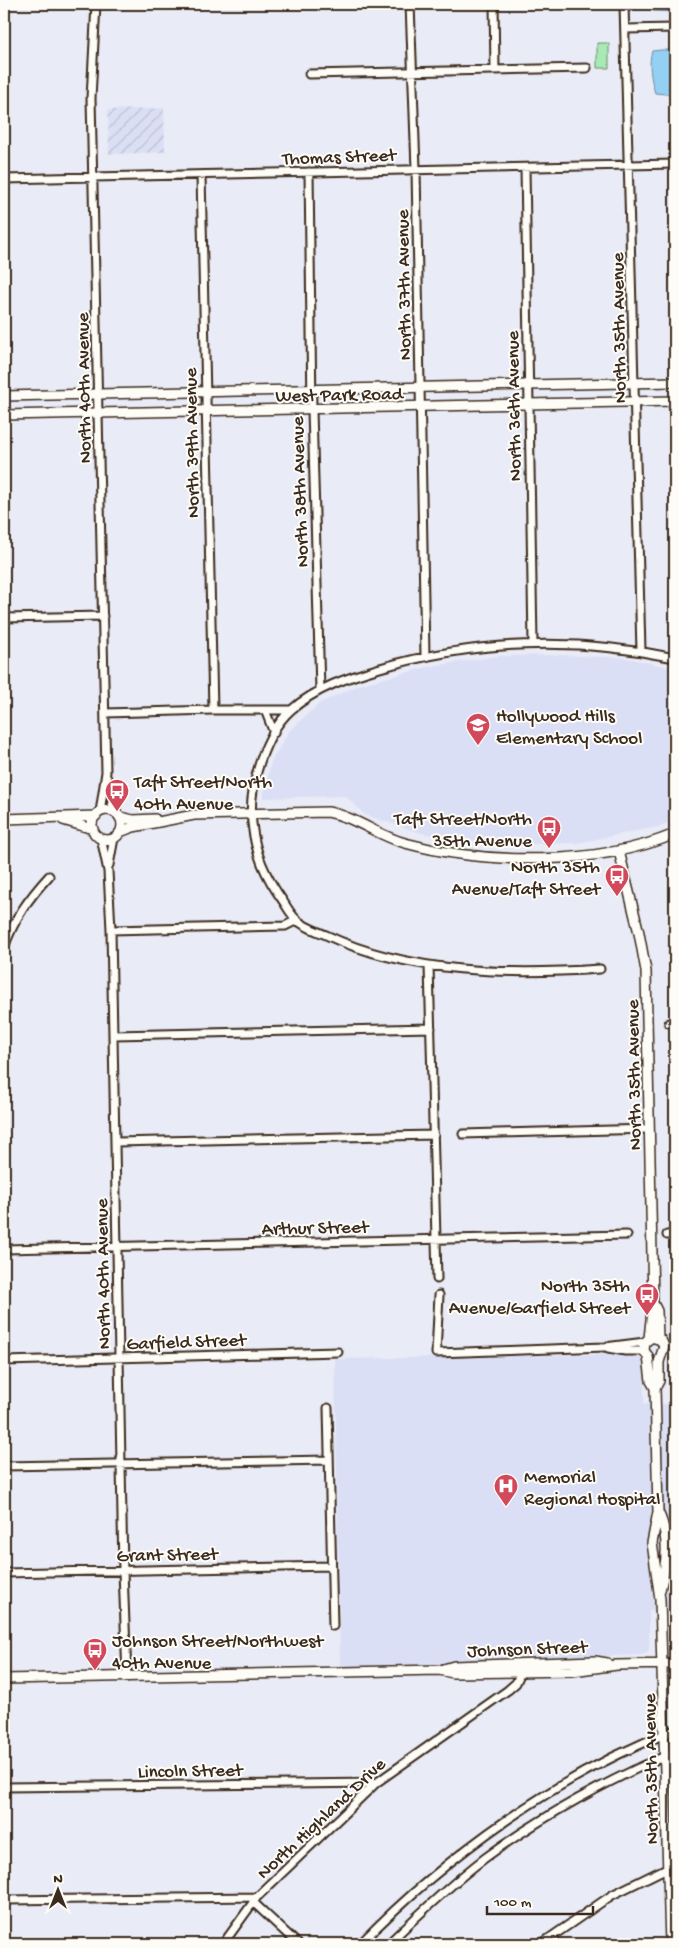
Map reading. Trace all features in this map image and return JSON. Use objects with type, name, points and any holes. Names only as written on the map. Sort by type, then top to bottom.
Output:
[{"type":"street","name":"North 40th Avenue","points":[[96,4],[92,98],[93,177],[106,772],[98,814]]},
{"type":"street","name":"North 37th Avenue","points":[[410,4],[416,169],[425,656]]},
{"type":"street","points":[[494,4],[495,70]]},
{"type":"street","name":"North 35th Avenue","points":[[624,4],[642,651]]},
{"type":"street","points":[[625,29],[675,28]]},
{"type":"street","points":[[309,74],[587,68]]},
{"type":"street","name":"Thomas Street","points":[[4,179],[675,164]]},
{"type":"street","name":"North 36th Avenue","points":[[525,168],[527,385],[533,643]]},
{"type":"street","name":"North 38th Avenue","points":[[309,172],[312,410],[320,690]]},
{"type":"street","name":"North 39th Avenue","points":[[201,175],[213,710]]},
{"type":"street","name":"West Park Road","points":[[4,396],[675,382]]},
{"type":"street","name":"West Park Road","points":[[4,415],[675,401]]},
{"type":"street","points":[[4,618],[103,616]]},
{"type":"street","points":[[600,969],[559,972],[505,972],[429,965],[378,954],[340,942],[297,920],[269,882],[258,857],[251,813],[256,775],[274,733],[290,710],[320,690],[370,671],[425,656],[482,647],[533,643],[588,645],[642,651],[675,658]]},
{"type":"street","points":[[105,714],[213,710],[290,710]]},
{"type":"street","points":[[265,710],[274,733]]},
{"type":"street","name":"North 40th Avenue","points":[[106,772],[117,815]]},
{"type":"street","points":[[4,819],[98,814],[106,810],[133,820],[166,820]]},
{"type":"street","points":[[54,817],[81,824],[93,829],[101,838],[108,839],[133,827],[194,815],[313,812],[340,814],[387,837],[422,848],[492,857],[557,859],[619,851],[675,834]]},
{"type":"street","points":[[93,829],[93,822],[98,814]]},
{"type":"street","points":[[117,815],[122,824],[117,835]]},
{"type":"street","name":"North 40th Avenue","points":[[108,870],[117,835]]},
{"type":"street","name":"North 40th Avenue","points":[[101,838],[108,870],[112,930],[123,1571],[127,1677]]},
{"type":"street","name":"North 35th Avenue","points":[[619,851],[639,933],[646,971],[653,1302],[649,1345],[651,1381],[655,1388],[658,1512],[652,1544],[659,1593],[663,1664],[665,1756],[671,1865],[671,1940]]},
{"type":"street","points":[[4,948],[8,926],[49,876]]},
{"type":"street","points":[[112,930],[285,926],[297,920]]},
{"type":"street","points":[[429,965],[436,1278]]},
{"type":"street","points":[[114,1035],[430,1028]]},
{"type":"street","points":[[464,1134],[649,1129]]},
{"type":"street","points":[[116,1142],[434,1135]]},
{"type":"street","points":[[667,1234],[675,1234]]},
{"type":"street","name":"Arthur Street","points":[[4,1249],[627,1235]]},
{"type":"street","points":[[439,1295],[436,1353],[649,1345],[654,1358],[660,1355]]},
{"type":"street","name":"North 35th Avenue","points":[[649,1345],[664,1346],[660,1355],[659,1381],[655,1388]]},
{"type":"street","name":"Garfield Street","points":[[4,1361],[338,1352]]},
{"type":"street","points":[[328,1408],[333,1626]]},
{"type":"street","points":[[4,1466],[329,1460]]},
{"type":"street","name":"North 35th Avenue","points":[[658,1512],[664,1524],[666,1570],[659,1593]]},
{"type":"street","name":"Grant Street","points":[[4,1573],[331,1566]]},
{"type":"street","name":"Johnson Street","points":[[439,1670],[454,1666],[521,1663],[595,1661],[617,1665]]},
{"type":"street","name":"Johnson Street","points":[[4,1679],[439,1670],[453,1673],[572,1671],[617,1665],[675,1664]]},
{"type":"street","name":"North Highland Drive","points":[[223,1944],[255,1899],[376,1783],[508,1690],[516,1683],[521,1672]]},
{"type":"street","points":[[360,1944],[423,1885],[469,1847],[543,1796],[608,1761],[675,1730]]},
{"type":"street","points":[[388,1944],[428,1906],[486,1858],[535,1825],[602,1786],[675,1752]]},
{"type":"street","name":"Lincoln Street","points":[[4,1787],[376,1783]]},
{"type":"street","points":[[541,1944],[612,1895],[671,1865]]},
{"type":"street","points":[[4,1900],[255,1899],[298,1944]]},
{"type":"shaded area","points":[[164,108],[165,152],[109,154],[108,110]]},
{"type":"shaded area","name":"Hollywood Hills Elementary School","points":[[558,655],[628,658],[675,669],[675,820],[657,827],[577,843],[496,845],[421,833],[365,815],[346,796],[263,798],[271,762],[290,730],[320,703],[362,684],[432,666],[499,656]]},
{"type":"shaded area","name":"Memorial Regional Hospital","points":[[640,1354],[644,1364],[644,1404],[675,1404],[675,1609],[649,1610],[649,1649],[647,1653],[642,1655],[340,1667],[335,1359]]},
{"type":"green space","points":[[597,43],[609,43],[609,68],[597,68]]},
{"type":"water","points":[[646,4],[675,4],[675,12],[653,11]]},
{"type":"water","points":[[675,50],[675,95],[655,93],[650,72],[650,61],[652,51]]},
{"type":"place","name":"Hollywood Hills Elementary School","points":[[478,746]]},
{"type":"place","name":"Taft Street/North 40th Avenue","points":[[117,812]]},
{"type":"place","name":"Taft Street/North 35th Avenue","points":[[549,849]]},
{"type":"place","name":"North 35th Avenue/Taft Street","points":[[617,897]]},
{"type":"place","name":"North 35th Avenue/Garfield Street","points":[[647,1316]]},
{"type":"place","name":"Memorial Regional Hospital","points":[[506,1507]]},
{"type":"place","name":"Johnson Street/Northwest 40th Avenue","points":[[95,1671]]}]
